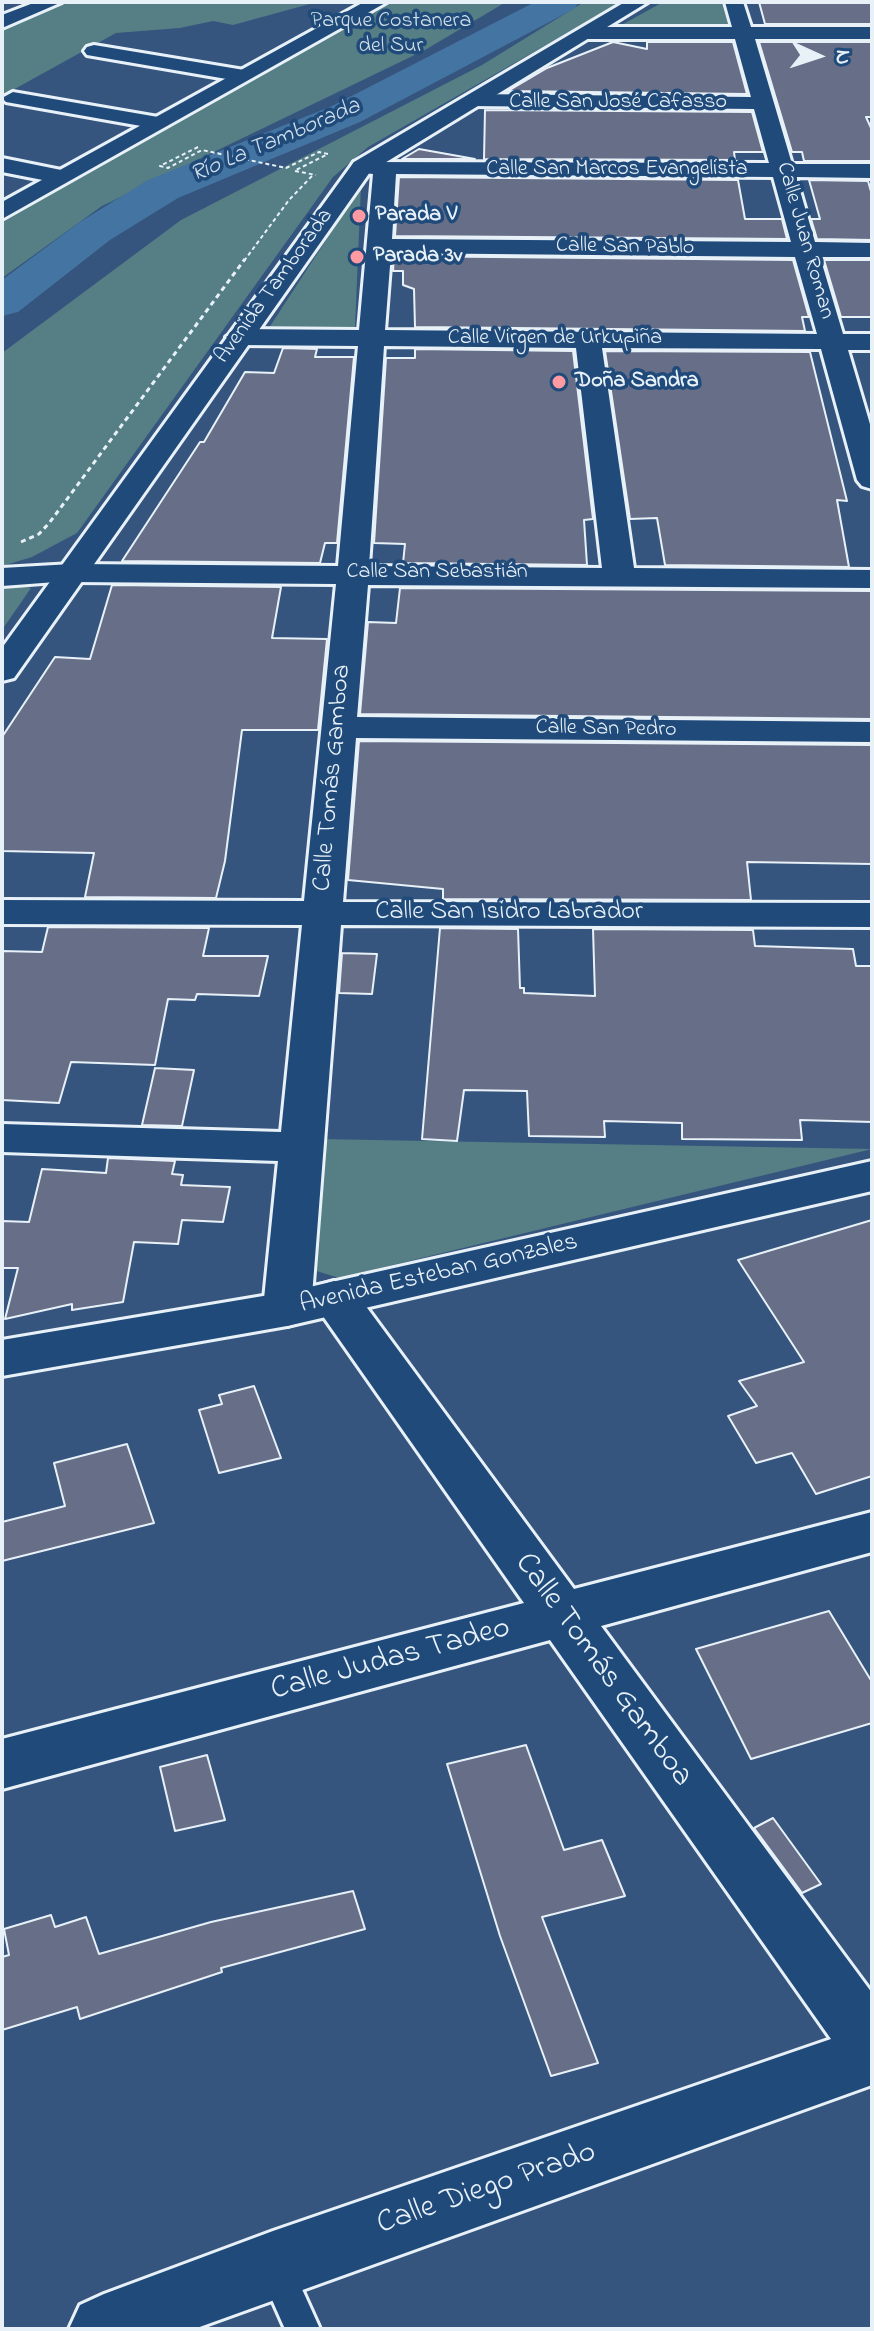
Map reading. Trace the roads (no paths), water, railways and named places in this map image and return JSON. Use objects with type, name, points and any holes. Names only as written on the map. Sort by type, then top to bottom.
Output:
[{"type":"street","points":[[8,17],[53,2]]},
{"type":"street","points":[[2,212],[378,2]]},
{"type":"street","name":"Avenida Tamborada","points":[[2,671],[239,337],[374,169],[472,100],[639,2]]},
{"type":"street","name":"Calle Juan Roman","points":[[734,2],[872,480]]},
{"type":"street","points":[[587,33],[872,33]]},
{"type":"street","points":[[94,51],[244,76]]},
{"type":"street","points":[[13,98],[158,123]]},
{"type":"street","name":"Calle San José Cafasso","points":[[472,100],[764,103]]},
{"type":"street","points":[[2,165],[63,177]]},
{"type":"street","name":"Calle San Marcos Evangelista","points":[[374,169],[872,171]]},
{"type":"street","name":"Calle Tomás Gamboa","points":[[374,169],[379,246],[302,1147],[310,1304],[562,1616],[872,2044]]},
{"type":"street","name":"Calle San Pablo","points":[[379,246],[872,250]]},
{"type":"street","name":"Calle Virgen de Urkupiña","points":[[239,337],[872,342]]},
{"type":"street","points":[[588,339],[619,575]]},
{"type":"street","name":"Calle San Sebastián","points":[[2,577],[72,573],[353,573],[872,579]]},
{"type":"street","name":"Calle San Pedro","points":[[339,727],[872,732]]},
{"type":"street","name":"Calle San Isidro Labrador","points":[[2,912],[872,915]]},
{"type":"street","points":[[2,1138],[302,1147]]},
{"type":"street","name":"Avenida Esteban Gonzales","points":[[2,1358],[310,1304],[872,1176]]},
{"type":"street","name":"Calle Judas Tadeo","points":[[2,1764],[872,1532]]},
{"type":"street","name":"Calle Diego Prado","points":[[104,2329],[273,2265],[872,2055]]},
{"type":"lane","points":[[273,2265],[303,2329]]},
{"type":"waterway","name":"Río La Tamborada","points":[[2,302],[95,231],[163,189],[346,114],[562,2]]},
{"type":"place","name":"Parada V","points":[[359,216]]},
{"type":"place","name":"Parada 3v","points":[[357,257]]},
{"type":"place","name":"Doña Sandra","points":[[559,382]]},
{"type":"park label","name":"Parque Costanera del Sur","points":[[391,34]]}]
